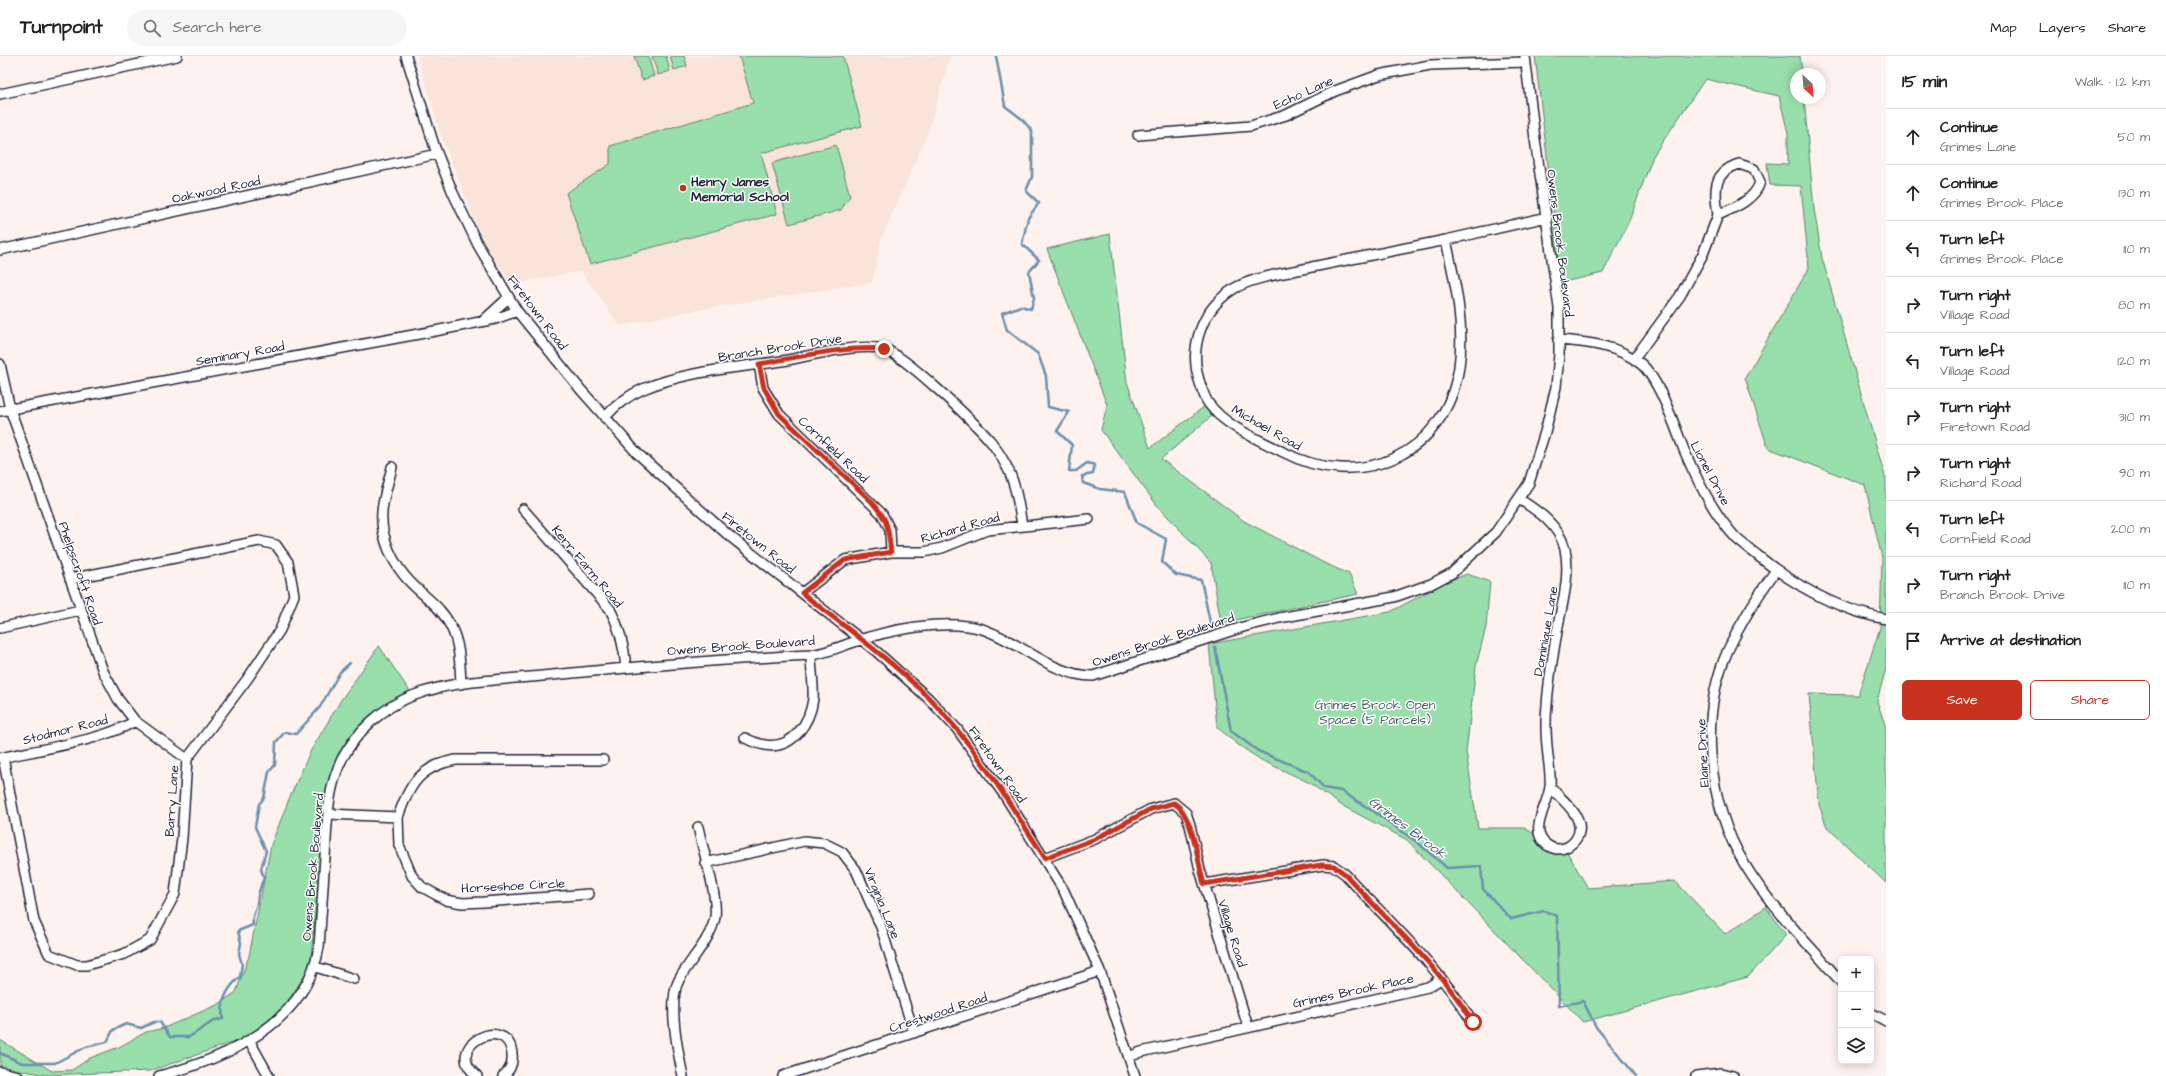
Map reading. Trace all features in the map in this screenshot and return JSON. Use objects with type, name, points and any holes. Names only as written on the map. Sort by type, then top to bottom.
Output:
[{"type":"street","points":[[0,94],[177,56]]},
{"type":"street","name":"Firetown Road","points":[[406,56],[437,154],[478,245],[517,311],[605,418],[637,453],[727,534],[877,652],[912,682],[957,729],[1005,796],[1045,858],[1071,905],[1100,971],[1135,1076]]},
{"type":"street","name":"Echo Lane","points":[[1138,135],[1251,126],[1286,115],[1360,81],[1379,75],[1422,67],[1525,59]]},
{"type":"street","name":"Owens Brook Boulevard","points":[[159,1076],[197,1064],[249,1040],[286,1012],[307,986],[316,967],[319,947],[328,814],[334,781],[342,759],[355,739],[372,720],[389,707],[412,696],[433,689],[461,684],[626,667],[811,655],[828,652],[860,640],[928,625],[951,625],[981,629],[1001,637],[1050,665],[1082,676],[1093,676],[1243,627],[1279,618],[1394,597],[1431,584],[1452,573],[1496,532],[1519,499],[1528,482],[1545,432],[1556,388],[1559,308],[1525,59]]},
{"type":"street","name":"Oakwood Road","points":[[0,250],[437,154]]},
{"type":"street","points":[[1634,359],[1680,296],[1703,254],[1718,215],[1716,184],[1720,176],[1739,164],[1754,169],[1760,182],[1758,190],[1742,203],[1718,215]]},
{"type":"street","name":"Michael Road","points":[[1446,240],[1460,312],[1459,365],[1455,385],[1446,407],[1433,428],[1413,446],[1398,456],[1368,467],[1341,469],[1309,464],[1234,425],[1209,404],[1196,370],[1194,353],[1197,340],[1203,324],[1220,299],[1236,288],[1286,273],[1446,240],[1547,217]]},
{"type":"street","points":[[484,320],[508,298]]},
{"type":"street","name":"Seminary Road","points":[[0,411],[362,345],[495,319],[517,311]]},
{"type":"street","name":"Lionel Drive","points":[[1558,340],[1587,342],[1613,348],[1642,365],[1654,382],[1692,469],[1710,504],[1736,538],[1776,570],[1811,591],[1840,606],[1886,619]]},
{"type":"street","name":"Branch Brook Drive","points":[[605,418],[621,402],[642,389],[701,373],[866,348],[884,349],[900,358],[976,426],[994,445],[1008,470],[1018,502],[1022,525]]},
{"type":"street","name":"Phelpscroft Road","points":[[0,364],[10,409],[80,610],[103,671],[118,699],[135,721],[187,759]]},
{"type":"street","name":"Cornfield Road","points":[[759,364],[764,388],[779,414],[882,514],[890,530],[891,552]]},
{"type":"street","points":[[392,467],[382,512],[385,539],[390,554],[403,574],[437,606],[450,625],[459,653],[461,684]]},
{"type":"street","name":"Dominique Lane","points":[[1519,499],[1539,512],[1558,532],[1564,547],[1567,562],[1566,585],[1546,707],[1546,741],[1550,787],[1539,826],[1539,834],[1543,842],[1550,848],[1558,849],[1568,846],[1575,841],[1580,826],[1577,816],[1550,787]]},
{"type":"street","name":"Kerr Farm Road","points":[[523,509],[610,608],[618,624],[622,637],[626,667]]},
{"type":"street","name":"Richard Road","points":[[802,593],[845,560],[891,552],[924,552],[942,548],[987,530],[1022,525],[1089,519]]},
{"type":"street","name":"Barry Lane","points":[[2,757],[34,921],[49,954],[77,965],[87,965],[124,954],[150,940],[175,894],[182,838],[187,759],[248,678],[280,630],[294,595],[288,562],[276,545],[259,541],[70,579]]},
{"type":"street","name":"Elaine Drive","points":[[1776,570],[1755,600],[1728,650],[1720,672],[1713,709],[1711,739],[1713,776],[1724,822],[1746,866],[1766,895],[1838,979]]},
{"type":"street","points":[[0,628],[80,610]]},
{"type":"street","points":[[744,738],[767,745],[790,741],[799,733],[811,710],[813,697],[811,655]]},
{"type":"street","name":"Stodmor Road","points":[[2,757],[81,740],[115,730],[135,721]]},
{"type":"street","name":"Horseshoe Circle","points":[[589,894],[462,903],[446,900],[422,887],[412,876],[399,845],[398,817],[412,784],[422,773],[444,762],[495,760],[602,760]]},
{"type":"street","name":"Village Road","points":[[1045,858],[1095,839],[1151,809],[1174,803],[1186,813],[1190,825],[1204,884],[1248,1027]]},
{"type":"street","points":[[328,814],[398,817]]},
{"type":"street","points":[[683,1076],[674,1001],[678,981],[709,934],[714,918],[714,896],[705,864],[698,827]]},
{"type":"street","name":"Virginia Lane","points":[[705,864],[804,841],[824,843],[842,852],[856,870],[881,927],[914,1033]]},
{"type":"street","name":"Grimes Brook Place","points":[[1129,1057],[1141,1052],[1428,987],[1441,979],[1428,961],[1345,874],[1334,866],[1307,867],[1204,884]]},
{"type":"street","points":[[316,967],[354,979]]},
{"type":"street","name":"Crestwood Road","points":[[783,1076],[1100,971]]},
{"type":"street","points":[[1441,979],[1461,1003],[1473,1022]]},
{"type":"street","points":[[1874,1015],[1886,1021]]},
{"type":"street","points":[[477,1076],[469,1067],[467,1052],[476,1039],[490,1034],[504,1039],[512,1052],[511,1066],[503,1076]]},
{"type":"street","points":[[249,1040],[269,1076]]},
{"type":"street","points":[[0,1072],[18,1076]]},
{"type":"street","points":[[1696,1076],[1722,1072],[1733,1076]]},
{"type":"shaded area","name":"Henry James Memorial School","points":[[418,56],[950,56],[929,129],[881,240],[872,282],[685,312],[620,326],[581,271],[512,284],[486,247],[441,135]]},
{"type":"green space","points":[[634,56],[648,56],[654,76],[642,80]]},
{"type":"green space","points":[[652,56],[666,56],[670,71],[658,75]]},
{"type":"green space","points":[[670,56],[684,56],[687,66],[674,70]]},
{"type":"green space","points":[[739,56],[843,56],[862,126],[761,153],[777,214],[590,264],[566,193],[610,164],[610,146],[753,103]]},
{"type":"green space","points":[[1535,56],[1800,56],[1801,68],[1790,68],[1790,104],[1805,104],[1814,209],[1822,258],[1886,480],[1886,668],[1877,701],[1886,728],[1886,883],[1827,827],[1819,805],[1809,694],[1858,695],[1880,628],[1882,558],[1865,485],[1768,448],[1745,378],[1809,268],[1801,186],[1770,185],[1767,163],[1788,164],[1788,133],[1779,96],[1705,79],[1653,156],[1629,221],[1603,273],[1559,283],[1554,215]]},
{"type":"green space","points":[[836,145],[850,196],[841,210],[789,224],[772,163]]},
{"type":"green space","points":[[1110,234],[1127,382],[1150,448],[1205,406],[1213,415],[1161,459],[1244,521],[1324,563],[1349,574],[1358,594],[1221,623],[1211,563],[1156,504],[1101,430],[1107,405],[1047,249]]},
{"type":"green space","name":"Grimes Brook Open Space (5 Parcels)","points":[[1467,574],[1490,582],[1486,627],[1476,666],[1466,752],[1478,828],[1524,828],[1567,852],[1588,888],[1675,881],[1725,934],[1766,907],[1786,935],[1748,977],[1583,1022],[1407,840],[1341,805],[1308,782],[1261,760],[1237,744],[1217,727],[1209,644],[1390,612],[1448,581]]},
{"type":"green space","points":[[379,646],[411,693],[368,717],[338,754],[325,810],[310,968],[283,1008],[258,1029],[239,1040],[150,1071],[45,1075],[0,1066],[0,1040],[52,1071],[72,1070],[90,1058],[119,1047],[146,1032],[164,1028],[219,1004],[236,992],[249,956],[271,845],[289,799],[310,752],[341,700]]},
{"type":"waterway","name":"Grimes Brook","points":[[996,56],[1005,106],[1022,119],[1032,131],[1032,177],[1026,191],[1039,203],[1028,218],[1022,244],[1039,260],[1029,272],[1034,298],[1031,309],[1021,306],[1002,313],[1007,330],[1038,354],[1046,376],[1048,407],[1069,412],[1057,431],[1072,445],[1069,471],[1076,471],[1087,463],[1095,465],[1093,474],[1082,476],[1083,483],[1100,489],[1125,492],[1137,523],[1166,539],[1162,562],[1176,575],[1201,580],[1211,627]]},
{"type":"waterway","name":"Grimes Brook","points":[[1215,647],[1231,731],[1258,751],[1309,772],[1324,788],[1341,791],[1376,813],[1418,843],[1447,868],[1481,866],[1483,889],[1511,919],[1544,911],[1557,916],[1559,1006],[1583,1001],[1596,1027],[1636,1076]]},
{"type":"waterway","points":[[0,1053],[22,1063],[55,1063],[86,1047],[107,1042],[113,1030],[126,1024],[141,1028],[154,1022],[160,1022],[170,1037],[189,1037],[215,1020],[223,1019],[222,1013],[224,1001],[228,991],[240,977],[242,964],[239,954],[241,943],[238,931],[253,925],[253,915],[259,890],[264,878],[261,869],[266,851],[255,827],[259,804],[264,798],[269,772],[275,765],[276,742],[285,732],[296,734],[320,707],[340,672],[350,663]]},
{"type":"place","name":"Henry James Memorial School","points":[[683,188]]},
{"type":"route","points":[[884,349],[866,348],[759,364],[764,388],[779,414],[788,425],[871,501],[882,514],[890,530],[889,541],[891,552],[845,560],[824,574],[802,593],[877,652],[929,698],[957,729],[981,762],[1045,858],[1095,839],[1151,809],[1164,804],[1174,803],[1180,806],[1186,813],[1204,884],[1307,867],[1322,865],[1334,866],[1345,874],[1428,961],[1461,1003],[1473,1022]]}]
